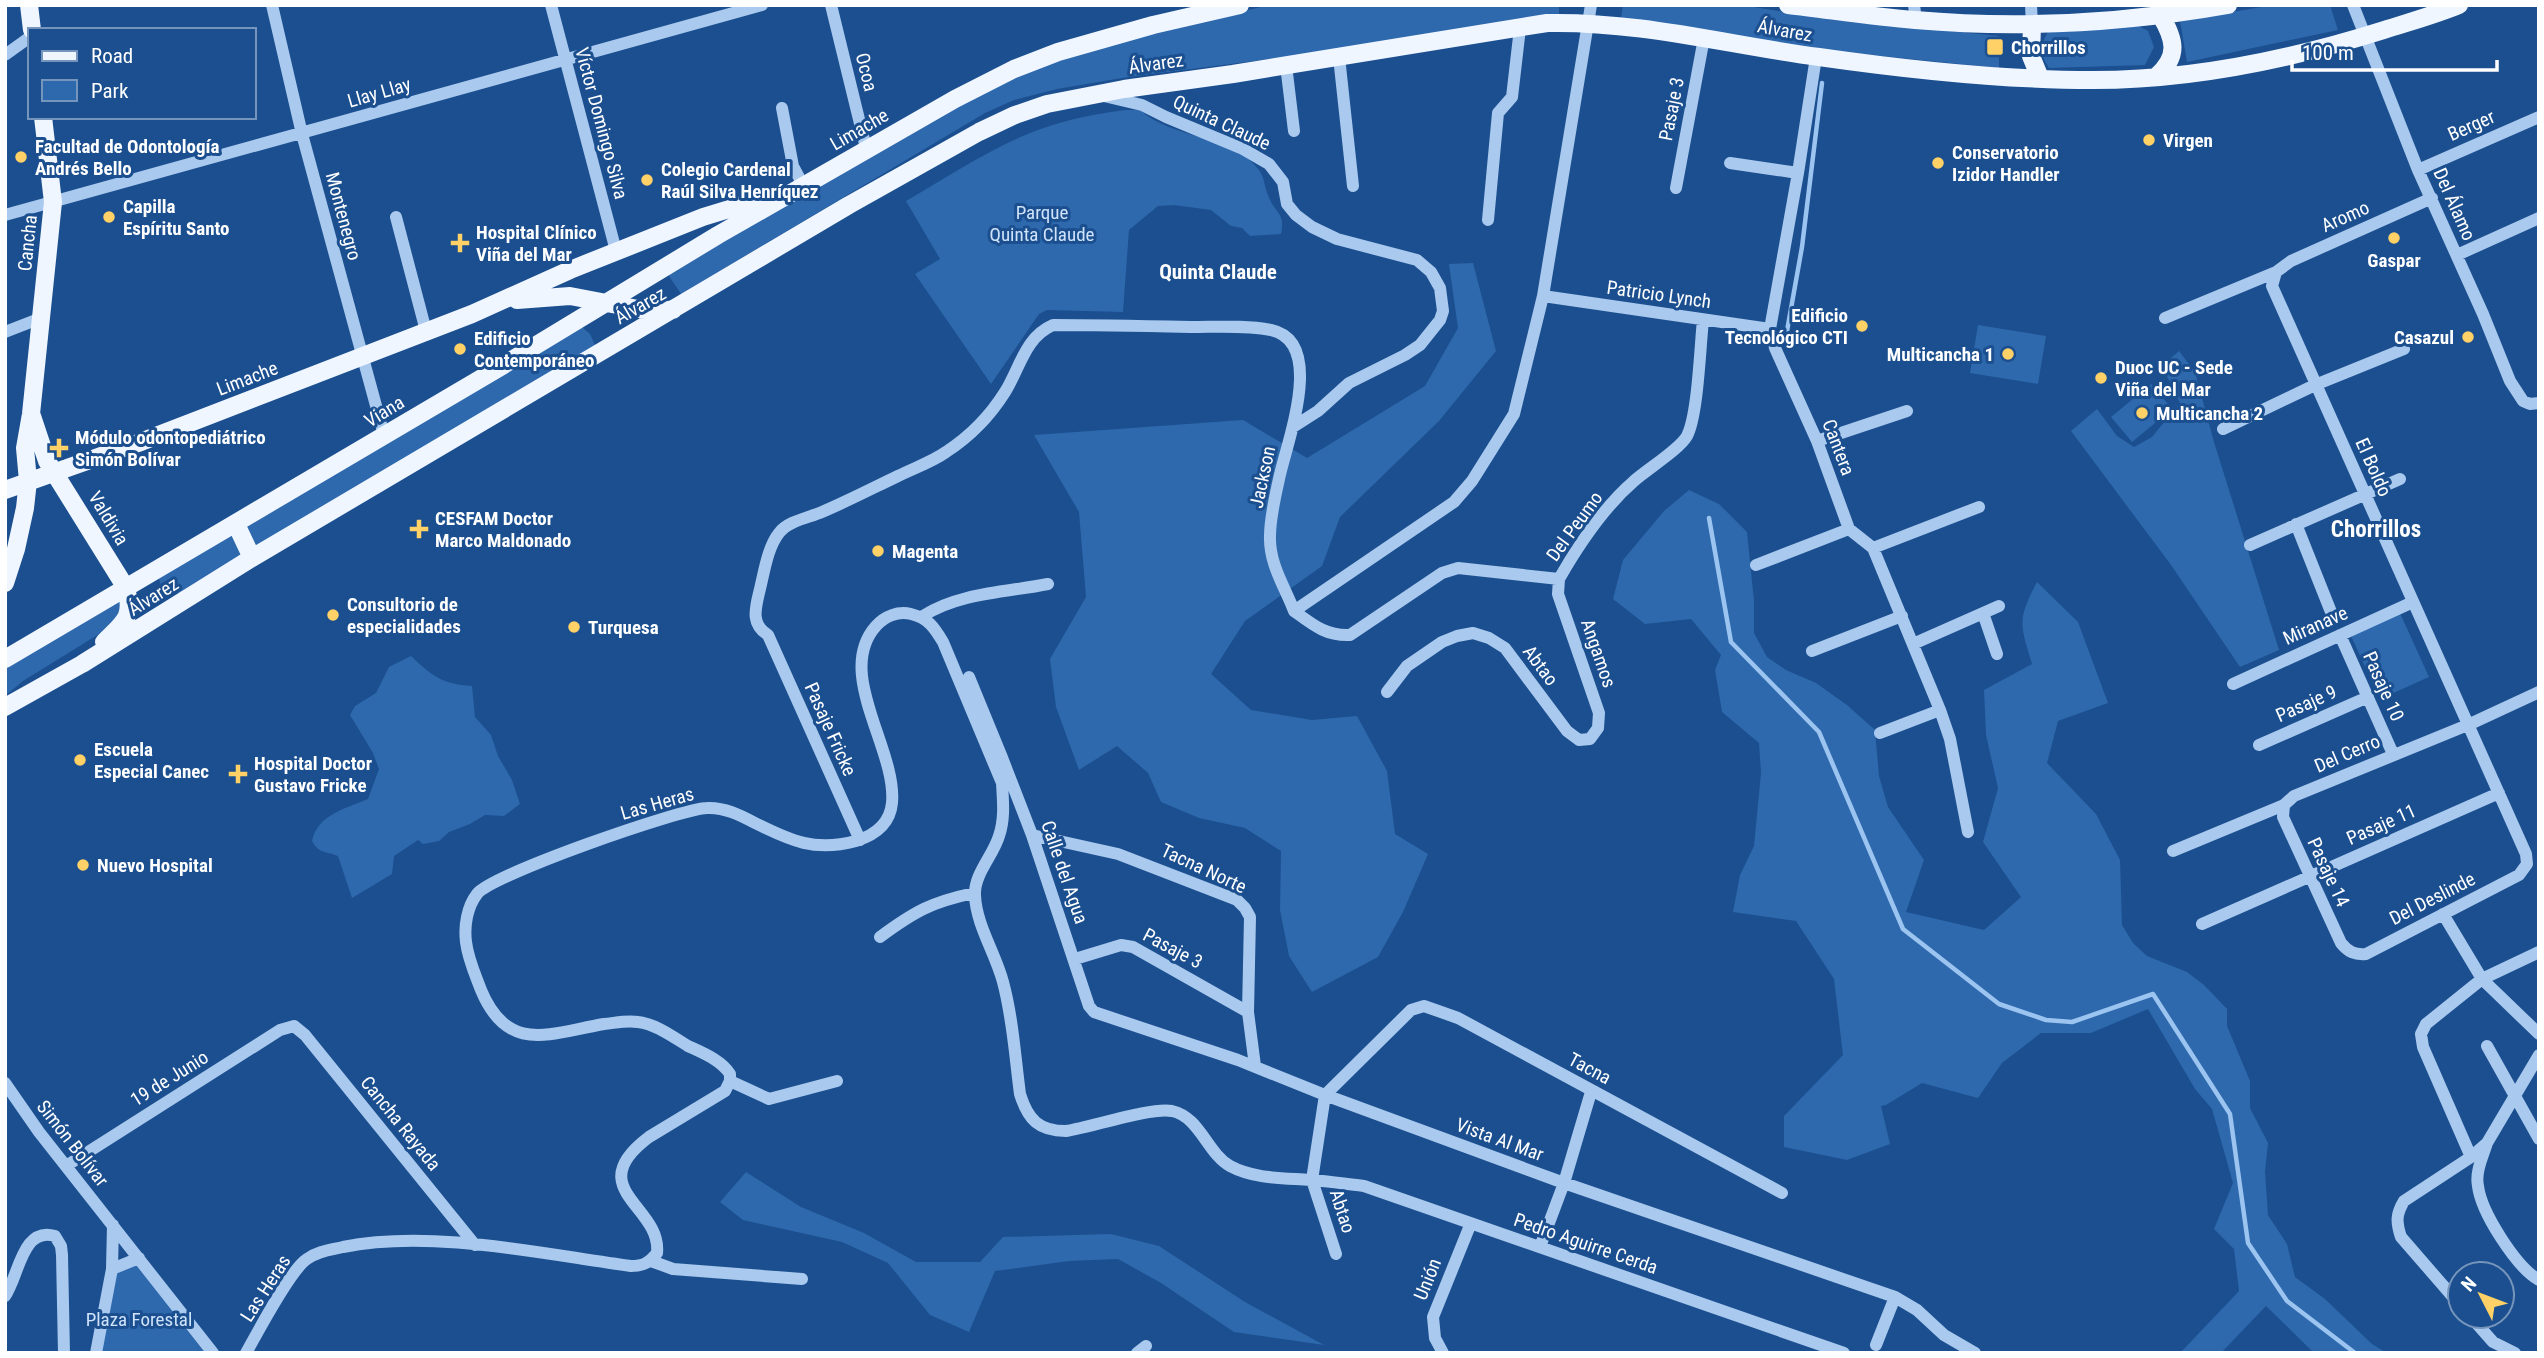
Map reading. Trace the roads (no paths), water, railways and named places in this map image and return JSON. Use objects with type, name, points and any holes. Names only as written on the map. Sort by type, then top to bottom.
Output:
[{"type":"main road","points":[[29,5],[32,28]]},
{"type":"main road","name":"Limache","points":[[5,490],[138,443],[503,302],[570,270],[704,217],[752,202],[782,197],[866,148],[1014,69],[1058,52],[1153,25],[1219,7],[1240,5]]},
{"type":"main road","points":[[1788,5],[1915,13],[2032,25],[2228,5]]},
{"type":"main road","name":"Álvarez","points":[[5,707],[82,664],[253,558],[849,205],[979,132],[1046,104],[1520,28],[1590,14],[1645,28],[1816,57],[1944,73],[2113,80],[2224,68],[2298,55],[2459,5]]},
{"type":"main road","points":[[2157,76],[2170,61],[2173,48],[2170,32],[2160,10]]},
{"type":"main road","points":[[2032,25],[2031,56],[2040,78]]},
{"type":"main road","name":"Cancha","points":[[5,583],[21,529],[28,481],[25,448],[32,414],[52,202],[43,119]]},
{"type":"main road","name":"Viana","points":[[5,659],[782,197]]},
{"type":"main road","points":[[570,270],[566,281],[570,296]]},
{"type":"main road","name":"Limache","points":[[503,302],[570,296],[638,309],[674,310]]},
{"type":"main road","name":"Cancha","points":[[32,414],[42,447],[55,471]]},
{"type":"main road","name":"Valdivia","points":[[55,471],[127,588]]},
{"type":"main road","points":[[236,524],[253,558]]},
{"type":"main road","points":[[82,664],[128,618],[130,606],[127,588]]},
{"type":"street","name":"Montenegro","points":[[272,5],[302,134],[384,435]]},
{"type":"street","name":"Víctor Domingo Silva","points":[[551,5],[616,251]]},
{"type":"street","name":"Llay Llay","points":[[5,215],[762,5]]},
{"type":"street","name":"Ocoa","points":[[831,5],[866,148]]},
{"type":"street","points":[[2031,5],[2032,25]]},
{"type":"street","name":"Del Álamo","points":[[2353,5],[2418,170],[2516,393],[2523,401],[2538,404]]},
{"type":"street","points":[[1294,611],[1454,502],[1472,481],[1514,414],[1543,296],[1590,14]]},
{"type":"street","points":[[1488,219],[1498,113],[1512,97],[1520,28]]},
{"type":"street","points":[[5,55],[28,38]]},
{"type":"street","name":"Pasaje 3","points":[[1676,187],[1704,38]]},
{"type":"street","points":[[1339,57],[1353,186]]},
{"type":"street","name":"Cantera","points":[[1816,57],[1770,329],[1775,348],[1817,440],[1849,529]]},
{"type":"street","points":[[1286,65],[1294,131]]},
{"type":"street","name":"Quinta Claude","points":[[1097,94],[1142,105],[1242,149],[1269,164],[1283,182],[1287,204],[1311,227],[1338,240],[1417,260],[1431,272],[1440,288],[1443,311],[1433,330],[1420,345],[1349,383],[1318,411],[1293,427]]},
{"type":"street","points":[[782,108],[793,166],[803,185]]},
{"type":"street","name":"Berger","points":[[2418,170],[2539,117]]},
{"type":"street","points":[[1730,163],[1798,173]]},
{"type":"street","name":"Aromo","points":[[2276,272],[2291,261],[2432,198]]},
{"type":"street","points":[[396,217],[426,331]]},
{"type":"street","points":[[2457,255],[2539,218]]},
{"type":"street","points":[[2165,318],[2276,272]]},
{"type":"street","name":"El Boldo","points":[[2276,272],[2272,286],[2470,724],[2526,854],[2527,864]]},
{"type":"street","name":"Patricio Lynch","points":[[1543,296],[1770,329]]},
{"type":"street","points":[[5,332],[41,318]]},
{"type":"street","name":"Del Peumo","points":[[1294,611],[1319,629],[1334,635],[1350,635],[1442,573],[1458,568],[1559,579],[1571,557],[1613,502],[1632,482],[1686,439],[1692,422],[1703,320]]},
{"type":"street","name":"Jackson","points":[[768,635],[756,624],[755,609],[778,534],[785,527],[944,454],[987,417],[1005,392],[1032,340],[1041,330],[1053,325],[1221,327],[1272,331],[1286,337],[1294,345],[1300,379],[1293,427],[1279,477],[1269,538],[1277,577],[1294,611]]},
{"type":"street","points":[[2223,429],[2315,385],[2404,349]]},
{"type":"street","points":[[1817,440],[1907,411]]},
{"type":"street","points":[[2250,545],[2400,479]]},
{"type":"street","points":[[1873,548],[1979,508]]},
{"type":"street","points":[[2296,524],[2333,617]]},
{"type":"street","points":[[1756,565],[1849,529],[1873,548],[1950,739],[1968,832]]},
{"type":"street","name":"Angamos","points":[[1559,579],[1558,594],[1599,713],[1598,728],[1590,738]]},
{"type":"street","points":[[996,753],[943,642],[933,625],[923,617],[937,607],[960,600],[1048,584]]},
{"type":"street","name":"Miranave","points":[[2233,684],[2413,601]]},
{"type":"street","points":[[1913,644],[1999,606]]},
{"type":"street","name":"Las Heras","points":[[730,1082],[730,1074],[718,1062],[641,1022],[620,1022],[531,1036],[521,1035],[503,1024],[486,1000],[469,959],[466,921],[474,900],[478,892],[503,876],[638,827],[705,808],[734,813],[801,844],[838,845],[876,833],[887,822],[892,805],[891,776],[865,690],[861,665],[864,646],[869,634],[880,621],[891,615],[903,612],[923,617]]},
{"type":"street","points":[[1983,613],[1997,654]]},
{"type":"street","points":[[1812,651],[1902,616]]},
{"type":"street","name":"Abtao","points":[[1387,692],[1407,666],[1442,642],[1473,634],[1489,638],[1505,648],[1567,731],[1579,740],[1590,738]]},
{"type":"street","name":"Pasaje Fricke","points":[[768,635],[860,840]]},
{"type":"street","name":"Pasaje 10","points":[[2340,635],[2393,754]]},
{"type":"street","points":[[969,677],[996,753],[1002,783],[1003,821],[994,850],[978,878],[974,893],[979,916],[1003,981],[1024,1107],[1037,1124],[1054,1131],[1066,1131],[1148,1113],[1174,1112],[1185,1116],[1216,1155],[1231,1166],[1276,1179],[1312,1180]]},
{"type":"street","name":"Del Cerro","points":[[2173,851],[2284,805],[2294,796],[2470,724],[2539,692]]},
{"type":"street","name":"Pasaje 9","points":[[2259,745],[2368,697]]},
{"type":"street","points":[[1880,733],[1940,710]]},
{"type":"street","name":"Calle del Agua","points":[[996,753],[1032,835],[1089,1006],[1094,1012]]},
{"type":"street","name":"Pasaje 11","points":[[2202,924],[2499,793]]},
{"type":"street","name":"Pasaje 14","points":[[2284,805],[2283,817],[2309,876],[2341,943],[2349,952]]},
{"type":"street","name":"Tacna Norte","points":[[1032,835],[1118,853],[1237,900],[1245,908],[1250,917],[1248,1012],[1255,1066]]},
{"type":"street","name":"Del Deslinde","points":[[2349,952],[2365,954],[2519,875],[2527,864]]},
{"type":"street","points":[[880,937],[914,912],[947,899],[974,893]]},
{"type":"street","points":[[2443,914],[2482,979],[2539,1034]]},
{"type":"street","name":"Pasaje 3","points":[[1075,959],[1121,945],[1133,947],[1248,1012]]},
{"type":"street","points":[[2471,1157],[2423,1047],[2421,1034],[2427,1024],[2482,979],[2539,952]]},
{"type":"street","name":"Tacna","points":[[1325,1095],[1411,1010],[1424,1006],[1458,1017],[1782,1194]]},
{"type":"street","name":"Vista Al Mar","points":[[1094,1012],[1255,1066],[1325,1095],[1564,1182],[1895,1297],[1917,1310],[1944,1335],[1975,1353]]},
{"type":"street","name":"19 de Junio","points":[[66,1166],[280,1030],[294,1027]]},
{"type":"street","name":"Cancha Rayada","points":[[294,1027],[305,1035],[475,1245]]},
{"type":"street","points":[[2487,1046],[2539,1139]]},
{"type":"street","points":[[2539,1055],[2487,1143],[2478,1171],[2477,1185],[2484,1206],[2512,1255],[2539,1280]]},
{"type":"street","points":[[803,1279],[673,1269],[651,1261],[657,1253],[656,1237],[628,1199],[622,1175],[624,1164],[638,1145],[714,1099],[725,1091],[730,1082],[769,1100],[837,1081]]},
{"type":"street","name":"Simón Bolívar","points":[[5,1083],[19,1106],[214,1353]]},
{"type":"street","points":[[1540,1247],[1564,1182],[1591,1092]]},
{"type":"street","name":"Abtao","points":[[1325,1095],[1312,1180],[1336,1254]]},
{"type":"street","points":[[2446,1289],[2401,1237],[2396,1223],[2398,1211],[2404,1201],[2471,1157],[2487,1143]]},
{"type":"street","name":"Pedro Aguirre Cerda","points":[[1312,1180],[1364,1186],[1843,1353]]},
{"type":"street","name":"Unión","points":[[1444,1352],[1435,1338],[1433,1317],[1471,1223]]},
{"type":"street","points":[[96,1353],[112,1269],[113,1225]]},
{"type":"street","points":[[5,1296],[12,1287],[29,1242],[37,1235],[46,1233],[55,1236],[61,1246],[62,1255],[64,1353]]},
{"type":"street","name":"Las Heras","points":[[246,1353],[294,1273],[305,1260],[319,1252],[358,1244],[414,1241],[475,1245],[631,1266],[643,1266],[651,1261]]},
{"type":"street","points":[[112,1269],[139,1258]]},
{"type":"street","points":[[1876,1345],[1895,1297]]},
{"type":"street","points":[[2482,1330],[2493,1342],[2515,1353]]},
{"type":"waterway","points":[[1787,331],[1802,247],[1822,83]]},
{"type":"waterway","points":[[1709,518],[1731,642],[1819,732],[1903,929],[1999,1004],[2046,1020],[2072,1022],[2153,994],[2230,1114],[2248,1243],[2287,1301],[2355,1353]]},
{"type":"place","name":"Chorrillos","points":[[1995,47]]},
{"type":"place","name":"Virgen","points":[[2149,140]]},
{"type":"place","name":"Facultad de Odontología Andrés Bello","points":[[21,157]]},
{"type":"place","name":"Conservatorio Izidor Handler","points":[[1938,163]]},
{"type":"place","name":"Colegio Cardenal Raúl Silva Henríquez","points":[[647,180]]},
{"type":"place","name":"Capilla Espíritu Santo","points":[[109,217]]},
{"type":"place","name":"Gaspar","points":[[2394,238]]},
{"type":"place","name":"Hospital Clínico Viña del Mar","points":[[460,243]]},
{"type":"place","name":"Edificio Tecnológico CTI","points":[[1862,326]]},
{"type":"place","name":"Casazul","points":[[2468,337]]},
{"type":"place","name":"Edificio Contemporáneo","points":[[460,349]]},
{"type":"place","name":"Multicancha 1","points":[[2008,354]]},
{"type":"place","name":"Duoc UC - Sede Viña del Mar","points":[[2101,378]]},
{"type":"place","name":"Multicancha 2","points":[[2142,413]]},
{"type":"place","name":"Módulo odontopediátrico Simón Bolívar","points":[[59,448]]},
{"type":"place","name":"CESFAM Doctor Marco Maldonado","points":[[419,529]]},
{"type":"place","name":"Magenta","points":[[878,551]]},
{"type":"place","name":"Consultorio de especialidades","points":[[333,615]]},
{"type":"place","name":"Turquesa","points":[[574,627]]},
{"type":"place","name":"Escuela Especial Canec","points":[[80,760]]},
{"type":"place","name":"Hospital Doctor Gustavo Fricke","points":[[238,774]]},
{"type":"place","name":"Nuevo Hospital","points":[[83,865]]},
{"type":"district","name":"Quinta Claude","points":[[1218,272]]},
{"type":"district","name":"Chorrillos","points":[[2376,529]]},
{"type":"park label","name":"Parque Quinta Claude","points":[[1042,223]]},
{"type":"park label","name":"Plaza Forestal","points":[[139,1319]]}]
